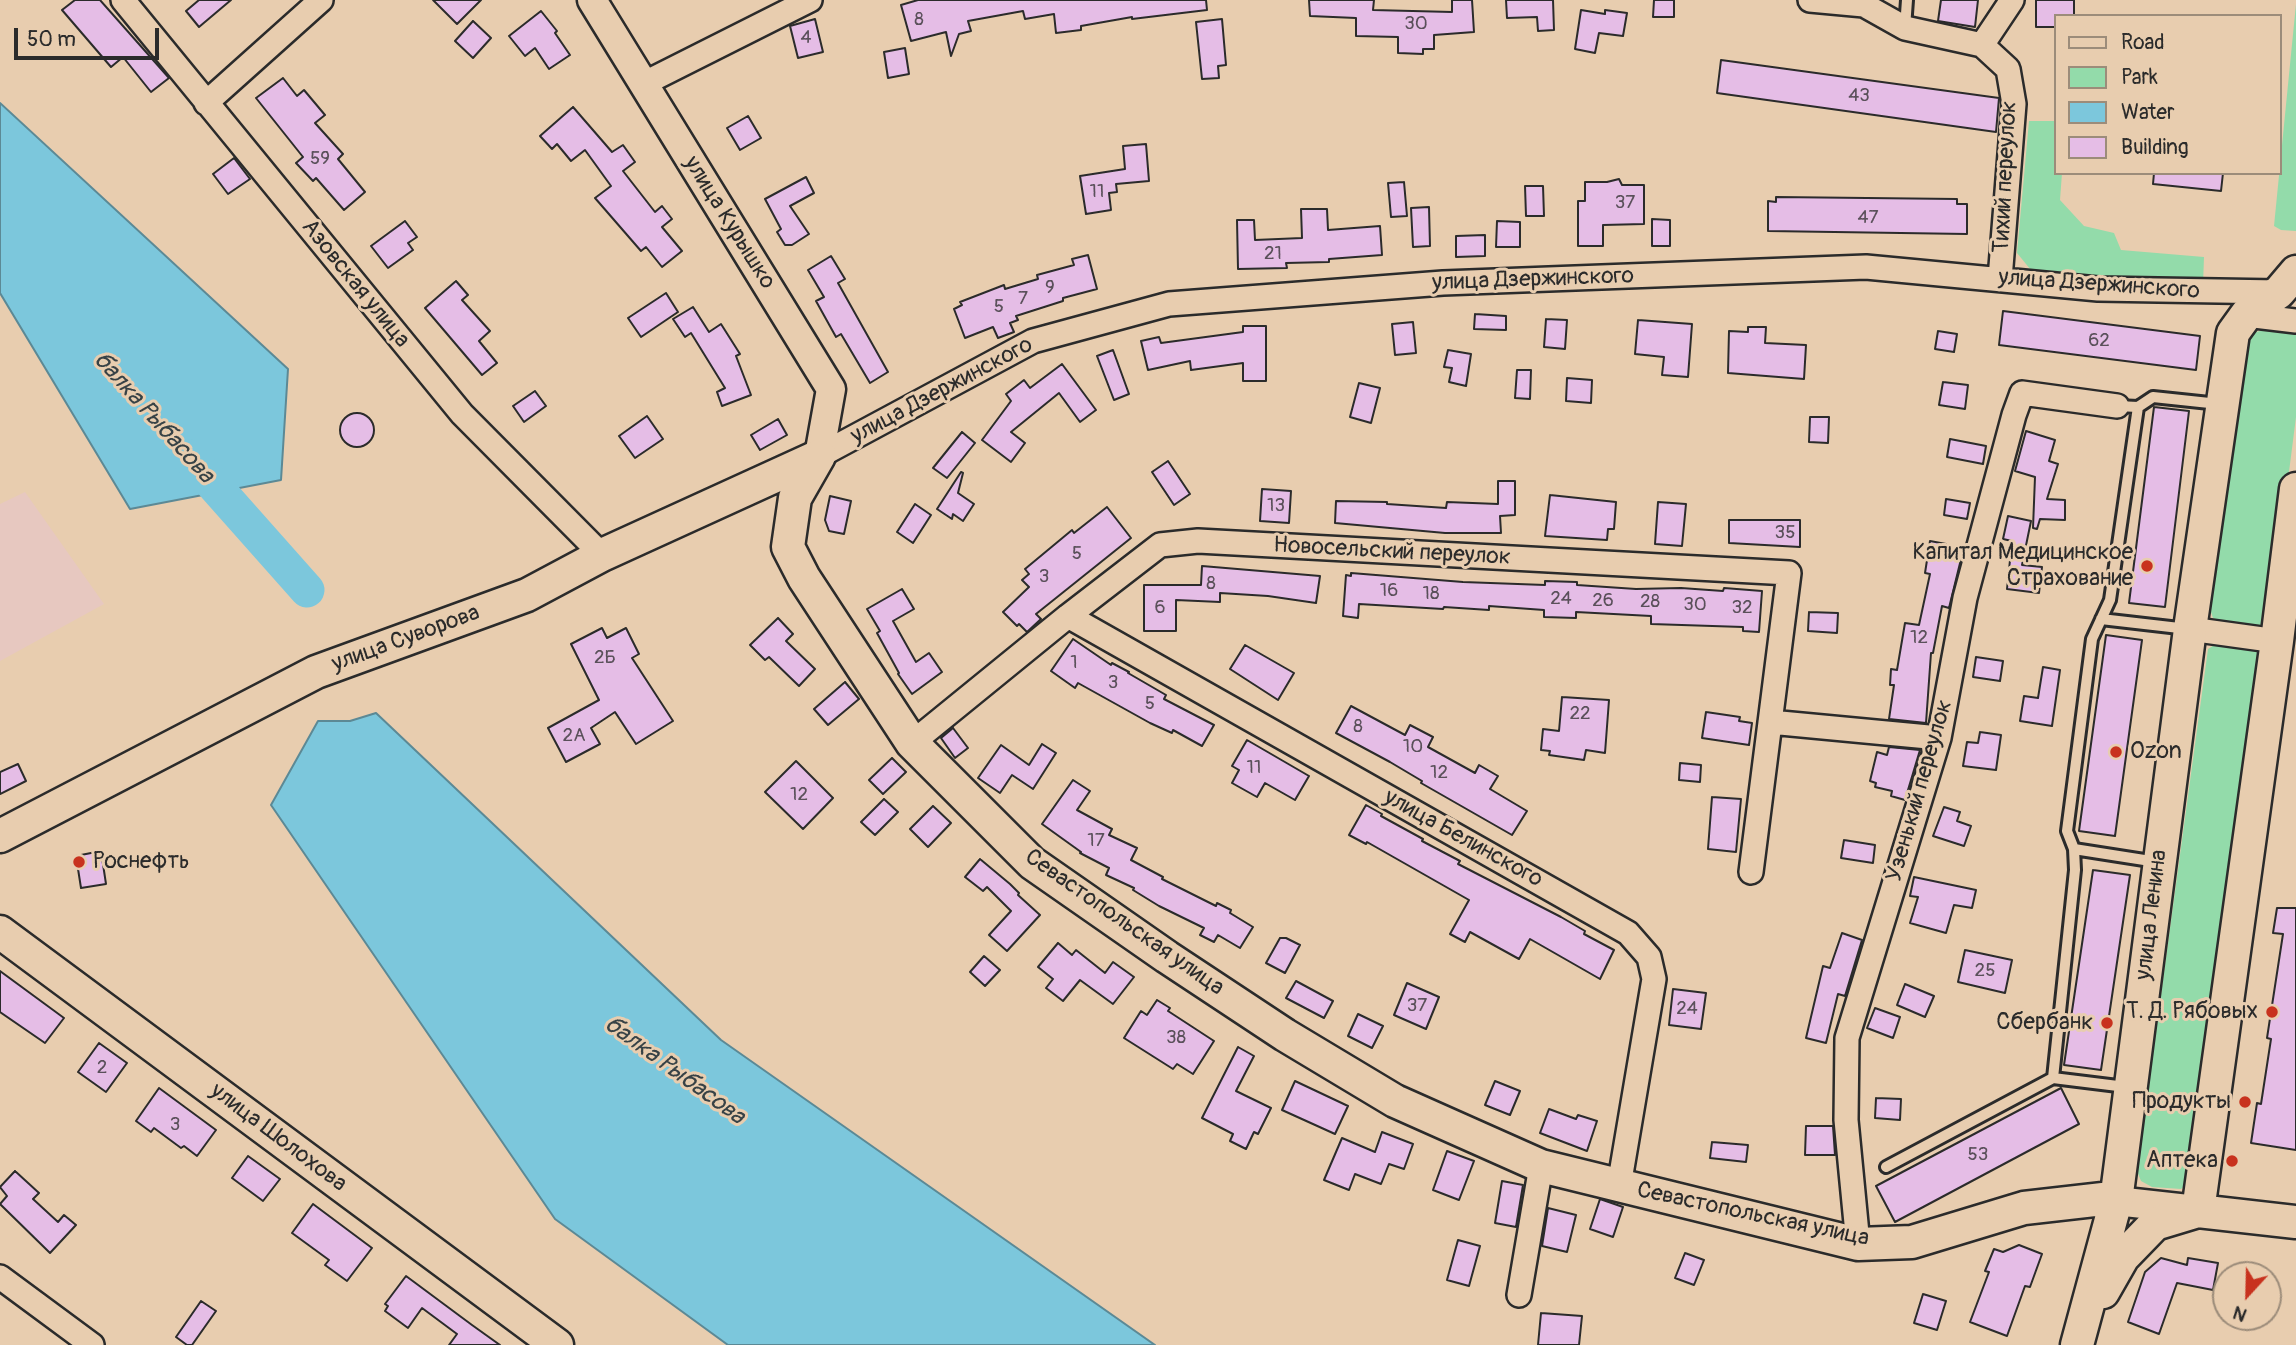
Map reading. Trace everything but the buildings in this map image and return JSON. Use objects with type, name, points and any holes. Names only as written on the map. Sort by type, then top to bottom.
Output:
[{"type":"main road","name":"улица Ленина","points":[[2079,1338],[2116,1201],[2190,629],[2233,333],[2246,316],[2288,282]]},
{"type":"main road","name":"улица Суворова","points":[[0,836],[316,672],[527,595],[602,555],[820,456]]},
{"type":"main road","name":"Севастопольская улица","points":[[820,456],[795,498],[788,547],[804,578],[912,743],[1032,863],[1285,1035],[1395,1101],[1541,1166],[1858,1244],[1912,1242],[2024,1208],[2103,1199],[2116,1201]]},
{"type":"main road","points":[[2079,1338],[2123,1257],[2155,1224],[2198,1211],[2282,642],[2296,489]]},
{"type":"main road","name":"улица Шолохова","points":[[0,932],[556,1345]]},
{"type":"main road","name":"Севастопольская улица","points":[[2198,1211],[2296,1222]]},
{"type":"street","name":"Азовская улица","points":[[123,0],[461,414],[602,555]]},
{"type":"street","points":[[206,103],[321,0]]},
{"type":"street","name":"улица Курышко","points":[[592,0],[831,389],[820,456]]},
{"type":"street","points":[[643,84],[810,0]]},
{"type":"street","points":[[1810,0],[1864,5],[1905,29],[1982,45],[2012,0]]},
{"type":"street","name":"Тихий переулок","points":[[1982,45],[2008,69],[2014,104],[2000,279]]},
{"type":"street","name":"улица Дзержинского","points":[[820,456],[1033,341],[1169,304],[1443,283],[1866,267],[2098,289],[2288,282]]},
{"type":"street","points":[[2246,316],[2296,321]]},
{"type":"street","name":"Узенький переулок","points":[[1858,1244],[1846,1120],[1847,1038],[1939,738],[1965,598],[2022,393],[2127,407]]},
{"type":"street","name":"Новосельский переулок","points":[[912,743],[1160,545],[1198,541],[1789,573],[1751,872]]},
{"type":"street","name":"улица Белинского","points":[[1068,616],[1628,933],[1649,957],[1654,979],[1619,1186]]},
{"type":"street","points":[[2190,629],[2282,642]]},
{"type":"street","points":[[1770,722],[1939,738]]},
{"type":"street","points":[[1519,1296],[1541,1166]]},
{"type":"street","name":"Севастопольская улица","points":[[2116,1201],[2198,1211]]},
{"type":"street","points":[[0,1277],[70,1336],[92,1345]]},
{"type":"lane","points":[[1905,29],[1907,0]]},
{"type":"lane","points":[[2053,1078],[2075,870],[2074,849],[2067,831],[2092,639],[2110,600],[2127,407],[2153,397],[2221,404]]},
{"type":"lane","points":[[2101,619],[2190,629]]},
{"type":"lane","points":[[2074,849],[2160,862]]},
{"type":"lane","points":[[1886,1167],[2053,1078],[2129,1087]]},
{"type":"shaded area","points":[[25,492],[104,604],[0,661],[0,504]]},
{"type":"green space","points":[[2296,4],[2296,231],[2281,230],[2274,226],[2279,175],[2282,175],[2282,145]]},
{"type":"green space","points":[[2029,121],[2054,121],[2054,175],[2062,175],[2060,200],[2084,226],[2114,233],[2121,250],[2204,257],[2203,285],[2035,275],[2017,253]]},
{"type":"green space","points":[[2268,329],[2296,334],[2296,417],[2272,605],[2262,625],[2254,628],[2225,624],[2213,618],[2210,609],[2249,340],[2252,333]]},
{"type":"green space","points":[[2219,642],[2259,649],[2263,659],[2190,1181],[2181,1189],[2152,1187],[2141,1181],[2137,1171],[2208,649]]},
{"type":"water","points":[[0,103],[288,369],[281,480],[130,509],[0,293]]},
{"type":"water","points":[[376,713],[721,1040],[1155,1345],[728,1345],[555,1219],[271,805],[318,721],[350,721]]},
{"type":"waterway","name":"балка Рыбасова","points":[[189,457],[307,590]]},
{"type":"place","name":"Капитал Медицинское Страхование","points":[[2147,566]]},
{"type":"place","name":"Ozon","points":[[2116,752]]},
{"type":"place","name":"Роснефть","points":[[79,862]]},
{"type":"place","name":"Т. Д. Рябовых","points":[[2272,1012]]},
{"type":"place","name":"Сбербанк","points":[[2107,1023]]},
{"type":"place","name":"Продукты","points":[[2245,1102]]},
{"type":"place","name":"Аптека","points":[[2232,1161]]}]
